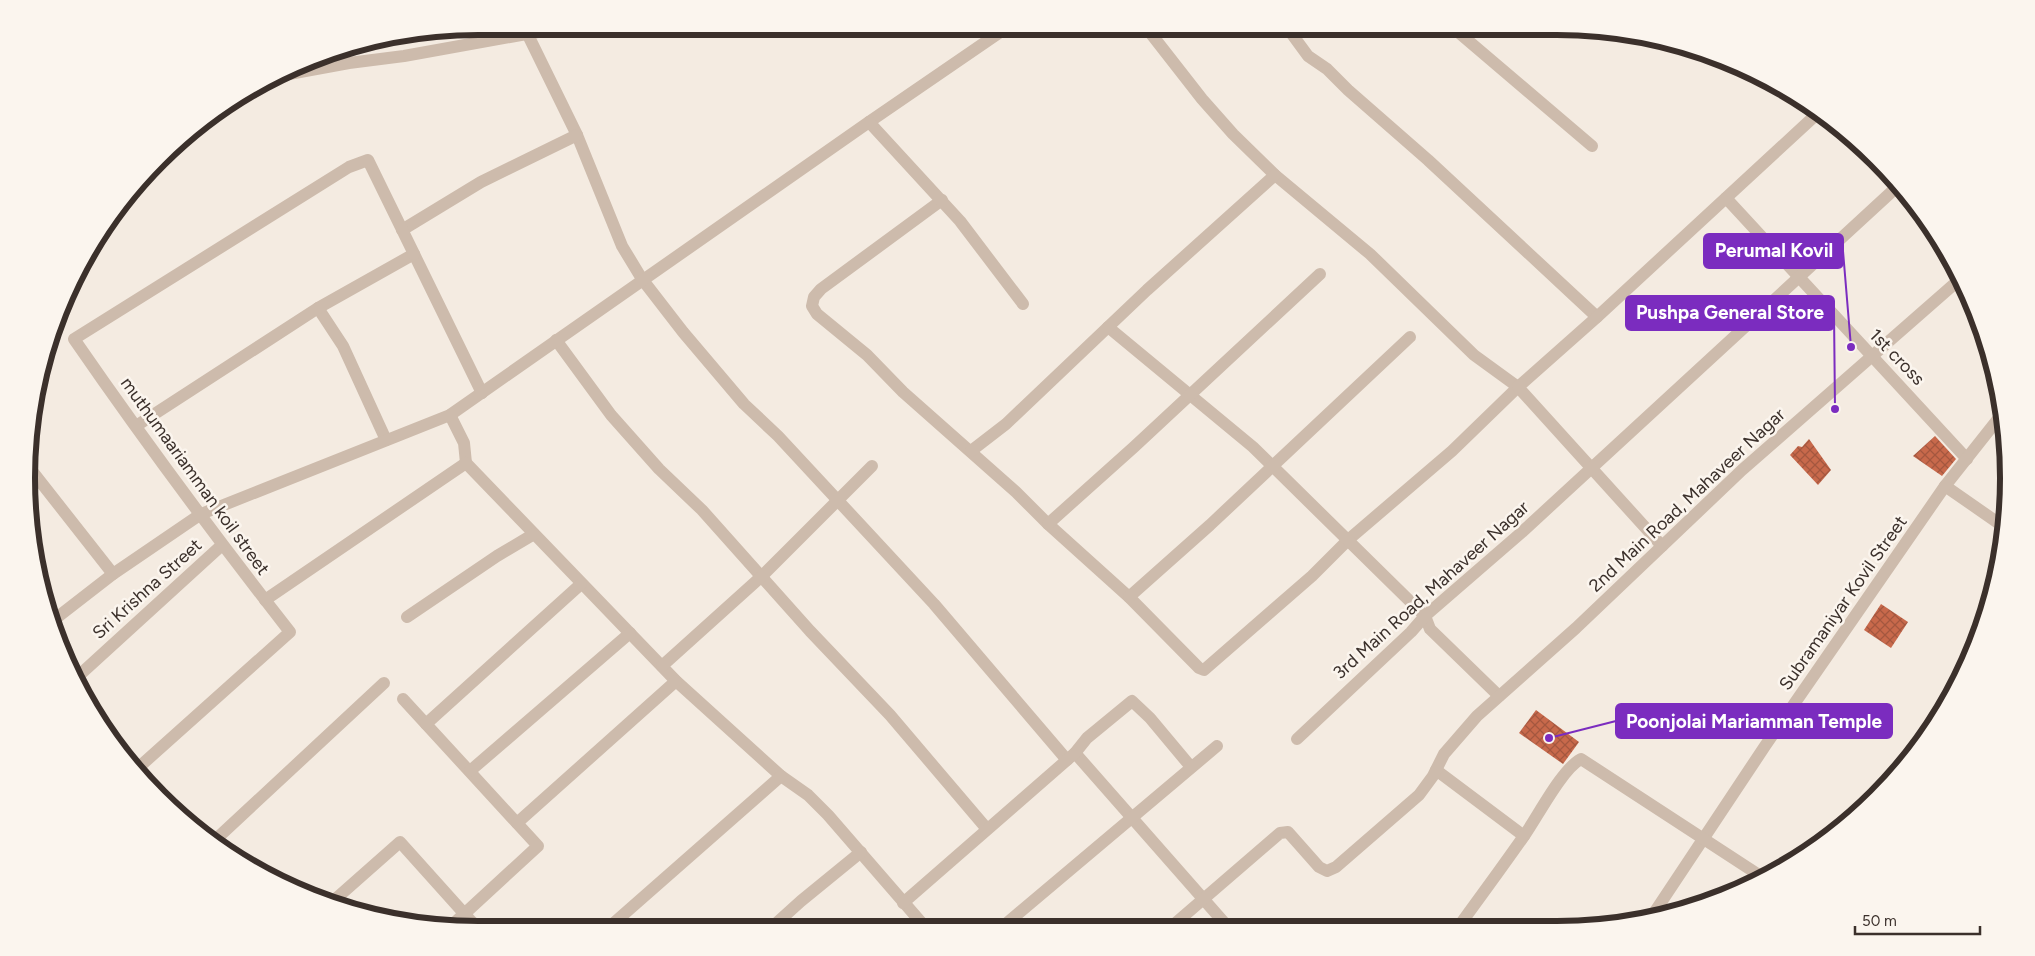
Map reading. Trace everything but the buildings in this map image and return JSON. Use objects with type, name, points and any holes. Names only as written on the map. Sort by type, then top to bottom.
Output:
[{"type":"street","points":[[303,72],[421,53],[516,35]]},
{"type":"street","points":[[528,35],[577,135],[622,246],[642,280],[744,404],[778,436],[934,604],[1071,756],[1132,818],[1223,921]]},
{"type":"street","points":[[58,617],[113,574],[201,514],[450,415],[996,35]]},
{"type":"street","points":[[1153,35],[1202,99],[1233,134],[1275,175],[1370,254],[1474,355],[1518,387],[1662,546]]},
{"type":"street","points":[[1293,35],[1308,56],[1327,69],[1348,90],[1428,160],[1597,317]]},
{"type":"street","points":[[1462,35],[1592,146]]},
{"type":"street","points":[[942,200],[821,289],[814,297],[812,306],[817,314],[867,355],[903,392],[1016,492],[1204,670],[1312,576],[1348,540],[1452,451],[1518,387],[1597,317],[1813,117]]},
{"type":"street","points":[[869,122],[960,221],[1023,304]]},
{"type":"street","points":[[482,393],[402,230],[481,182],[577,135]]},
{"type":"street","name":"muthumaariamman koil street","points":[[141,765],[290,632],[222,545],[74,339],[349,167],[368,160],[402,230]]},
{"type":"street","points":[[971,451],[1006,424],[1108,327],[1275,175]]},
{"type":"street","name":"3rd Main Road, Mahaveer Nagar","points":[[1296,739],[1411,632],[1425,616],[1893,190]]},
{"type":"street","name":"1st cross","points":[[1726,198],[1798,278],[1967,458]]},
{"type":"street","points":[[136,426],[318,308],[414,254]]},
{"type":"street","points":[[1048,524],[1320,274]]},
{"type":"street","name":"2nd Main Road, Mahaveer Nagar","points":[[1204,899],[1280,833],[1288,832],[1319,868],[1327,872],[1336,867],[1420,795],[1428,786],[1444,754],[1477,716],[1576,628],[1742,470],[1954,283]]},
{"type":"street","points":[[318,308],[343,346],[386,440]]},
{"type":"street","points":[[1108,327],[1190,394],[1272,465],[1425,616],[1430,630],[1499,696]]},
{"type":"street","points":[[1129,597],[1210,525],[1410,337]]},
{"type":"street","points":[[556,340],[611,415],[659,469],[702,510],[810,631],[890,715],[988,829]]},
{"type":"street","points":[[450,415],[464,443],[466,463],[676,681],[781,776],[808,795],[861,852],[920,921]]},
{"type":"street","name":"Subramaniyar Kovil Street","points":[[1657,909],[1765,746],[1945,486],[1996,421]]},
{"type":"street","points":[[265,600],[466,463]]},
{"type":"street","points":[[662,666],[762,576],[872,466]]},
{"type":"street","points":[[35,474],[113,574]]},
{"type":"street","points":[[1945,486],[1997,522]]},
{"type":"street","points":[[407,617],[497,556],[534,534]]},
{"type":"street","name":"Sri Krishna Street","points":[[81,674],[222,545]]},
{"type":"street","points":[[426,724],[581,584]]},
{"type":"street","points":[[470,772],[630,633]]},
{"type":"street","points":[[517,823],[676,681]]},
{"type":"street","points":[[219,837],[384,683]]},
{"type":"street","points":[[403,699],[538,846],[457,920]]},
{"type":"street","points":[[903,903],[1071,756],[1087,738],[1132,701],[1150,718],[1191,767]]},
{"type":"street","points":[[1009,921],[1217,746]]},
{"type":"street","points":[[1463,921],[1524,836],[1573,763],[1581,759],[1757,873]]},
{"type":"street","points":[[1436,770],[1524,836]]},
{"type":"street","points":[[616,921],[781,776]]},
{"type":"street","points":[[337,897],[400,842],[471,921]]},
{"type":"street","points":[[779,921],[801,900],[861,852]]},
{"type":"street","points":[[1178,921],[1204,899]]},
{"type":"place","name":"Perumal Kovil","points":[[1851,347]]},
{"type":"place","name":"Pushpa General Store","points":[[1835,409]]},
{"type":"place","name":"Poonjolai Mariamman Temple","points":[[1549,738]]}]
